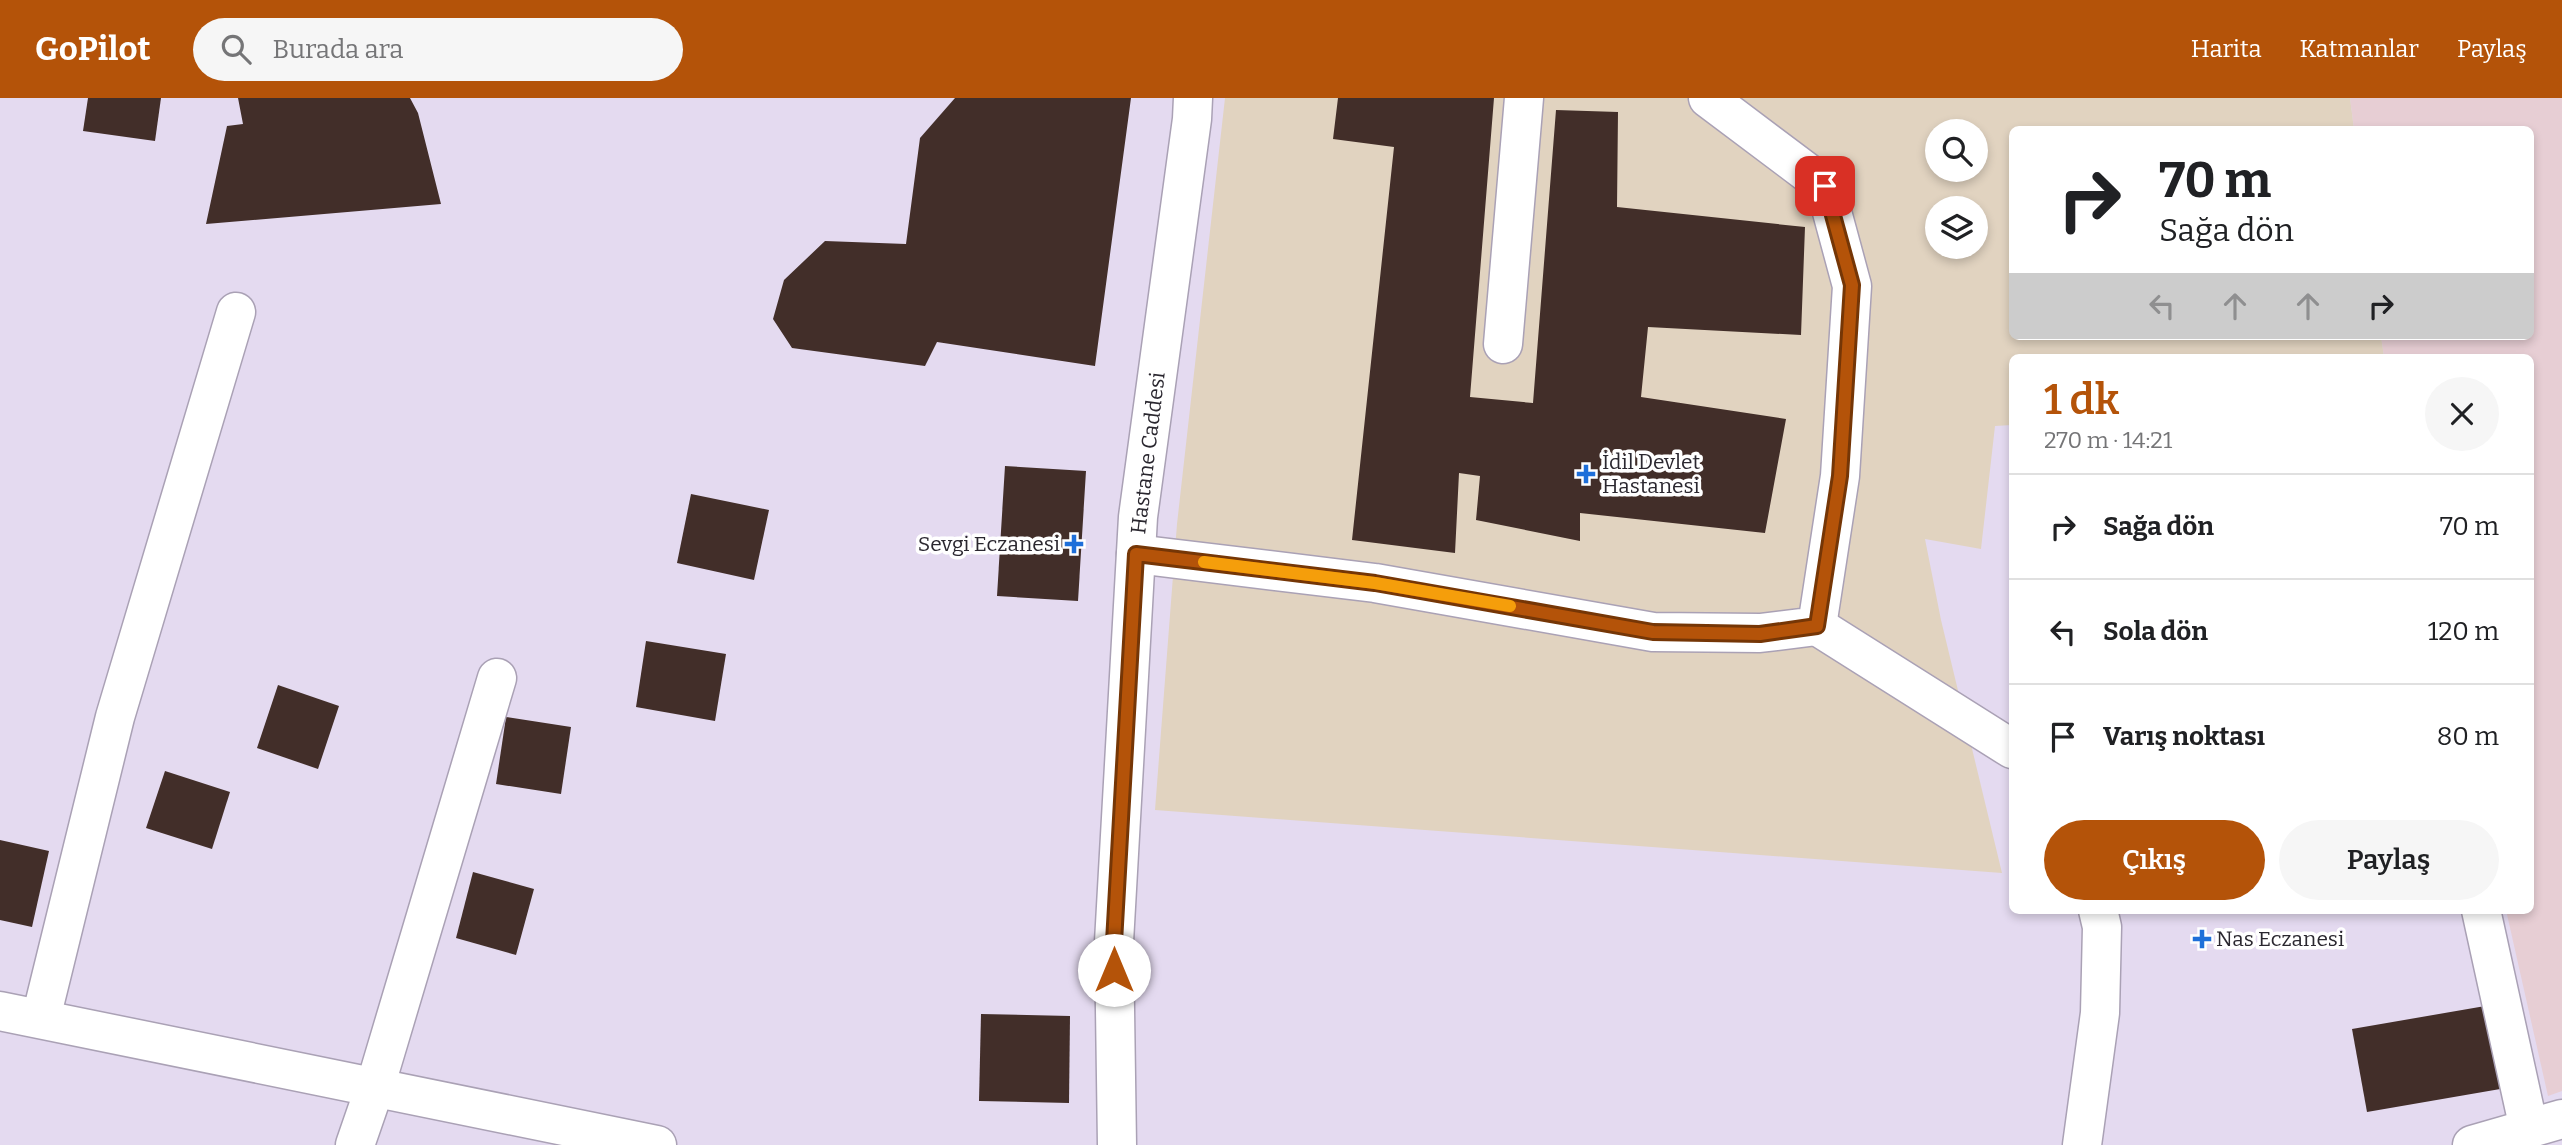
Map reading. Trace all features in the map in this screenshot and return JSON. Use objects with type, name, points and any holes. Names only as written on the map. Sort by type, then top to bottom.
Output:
[{"type":"street","name":"Hastane Caddesi","points":[[1117,1145],[1114,942],[1136,554],[1140,503],[1192,119],[1192,98]]},
{"type":"street","points":[[1503,344],[1524,98]]},
{"type":"street","points":[[1708,98],[1825,186],[1852,285],[1840,476],[1817,626]]},
{"type":"street","points":[[41,1018],[115,717],[236,312]]},
{"type":"street","points":[[1136,554],[1375,583],[1653,632],[1760,634],[1817,626],[2009,747]]},
{"type":"street","points":[[355,1145],[375,1087],[497,678]]},
{"type":"street","points":[[2082,1145],[2099,1013],[2102,927],[2099,914]]},
{"type":"street","points":[[2472,1145],[2546,1124],[2482,914]]},
{"type":"street","points":[[0,1011],[657,1145]]},
{"type":"shaded area","name":"İdil Devlet Hastanesi","points":[[1225,98],[2350,98],[2354,126],[2009,126],[2009,340],[2382,340],[2384,354],[2009,354],[2009,425],[1995,426],[1981,549],[1925,539],[1941,620],[2002,873],[1155,810],[1177,524]]},
{"type":"shaded area","points":[[2350,98],[2562,98],[2562,1091],[2548,1096],[2507,914],[2534,914],[2534,354],[2384,354],[2382,340],[2534,340],[2534,126],[2354,126]]},
{"type":"building","points":[[88,98],[161,98],[155,141],[83,131]]},
{"type":"building","points":[[238,98],[410,98],[418,113],[441,204],[206,224],[227,126],[243,124]]},
{"type":"building","points":[[955,98],[1131,98],[1095,366],[937,342],[925,366],[792,348],[773,319],[784,280],[825,241],[906,244],[920,138]]},
{"type":"building","points":[[1338,98],[1494,98],[1470,397],[1533,403],[1556,110],[1618,112],[1617,207],[1805,227],[1801,335],[1648,327],[1641,397],[1786,419],[1765,533],[1580,513],[1580,541],[1476,520],[1480,476],[1459,473],[1455,553],[1352,540],[1394,147],[1333,139]]},
{"type":"building","points":[[1005,466],[1086,471],[1078,601],[997,596]]},
{"type":"building","points":[[691,494],[769,510],[754,580],[677,563]]},
{"type":"building","points":[[646,641],[726,654],[715,721],[636,707]]},
{"type":"building","points":[[278,685],[339,706],[318,769],[257,748]]},
{"type":"building","points":[[506,717],[571,727],[561,794],[496,784]]},
{"type":"building","points":[[165,771],[230,792],[212,849],[146,828]]},
{"type":"building","points":[[0,840],[49,851],[32,927],[0,920]]},
{"type":"building","points":[[473,872],[534,889],[516,955],[456,938]]},
{"type":"building","points":[[2491,1005],[2506,1088],[2367,1112],[2352,1029]]},
{"type":"building","points":[[981,1014],[1070,1016],[1069,1103],[979,1101]]},
{"type":"slow traffic","points":[[1204,562],[1375,583],[1510,606]]},
{"type":"place","name":"İdil Devlet Hastanesi","points":[[1586,474]]},
{"type":"place","name":"Sevgi Eczanesi","points":[[1074,544]]},
{"type":"place","name":"Nas Eczanesi","points":[[2202,939]]},
{"type":"route","points":[[1114,970],[1136,554],[1375,583],[1653,632],[1760,634],[1817,626],[1840,476],[1852,285],[1825,186]]}]
